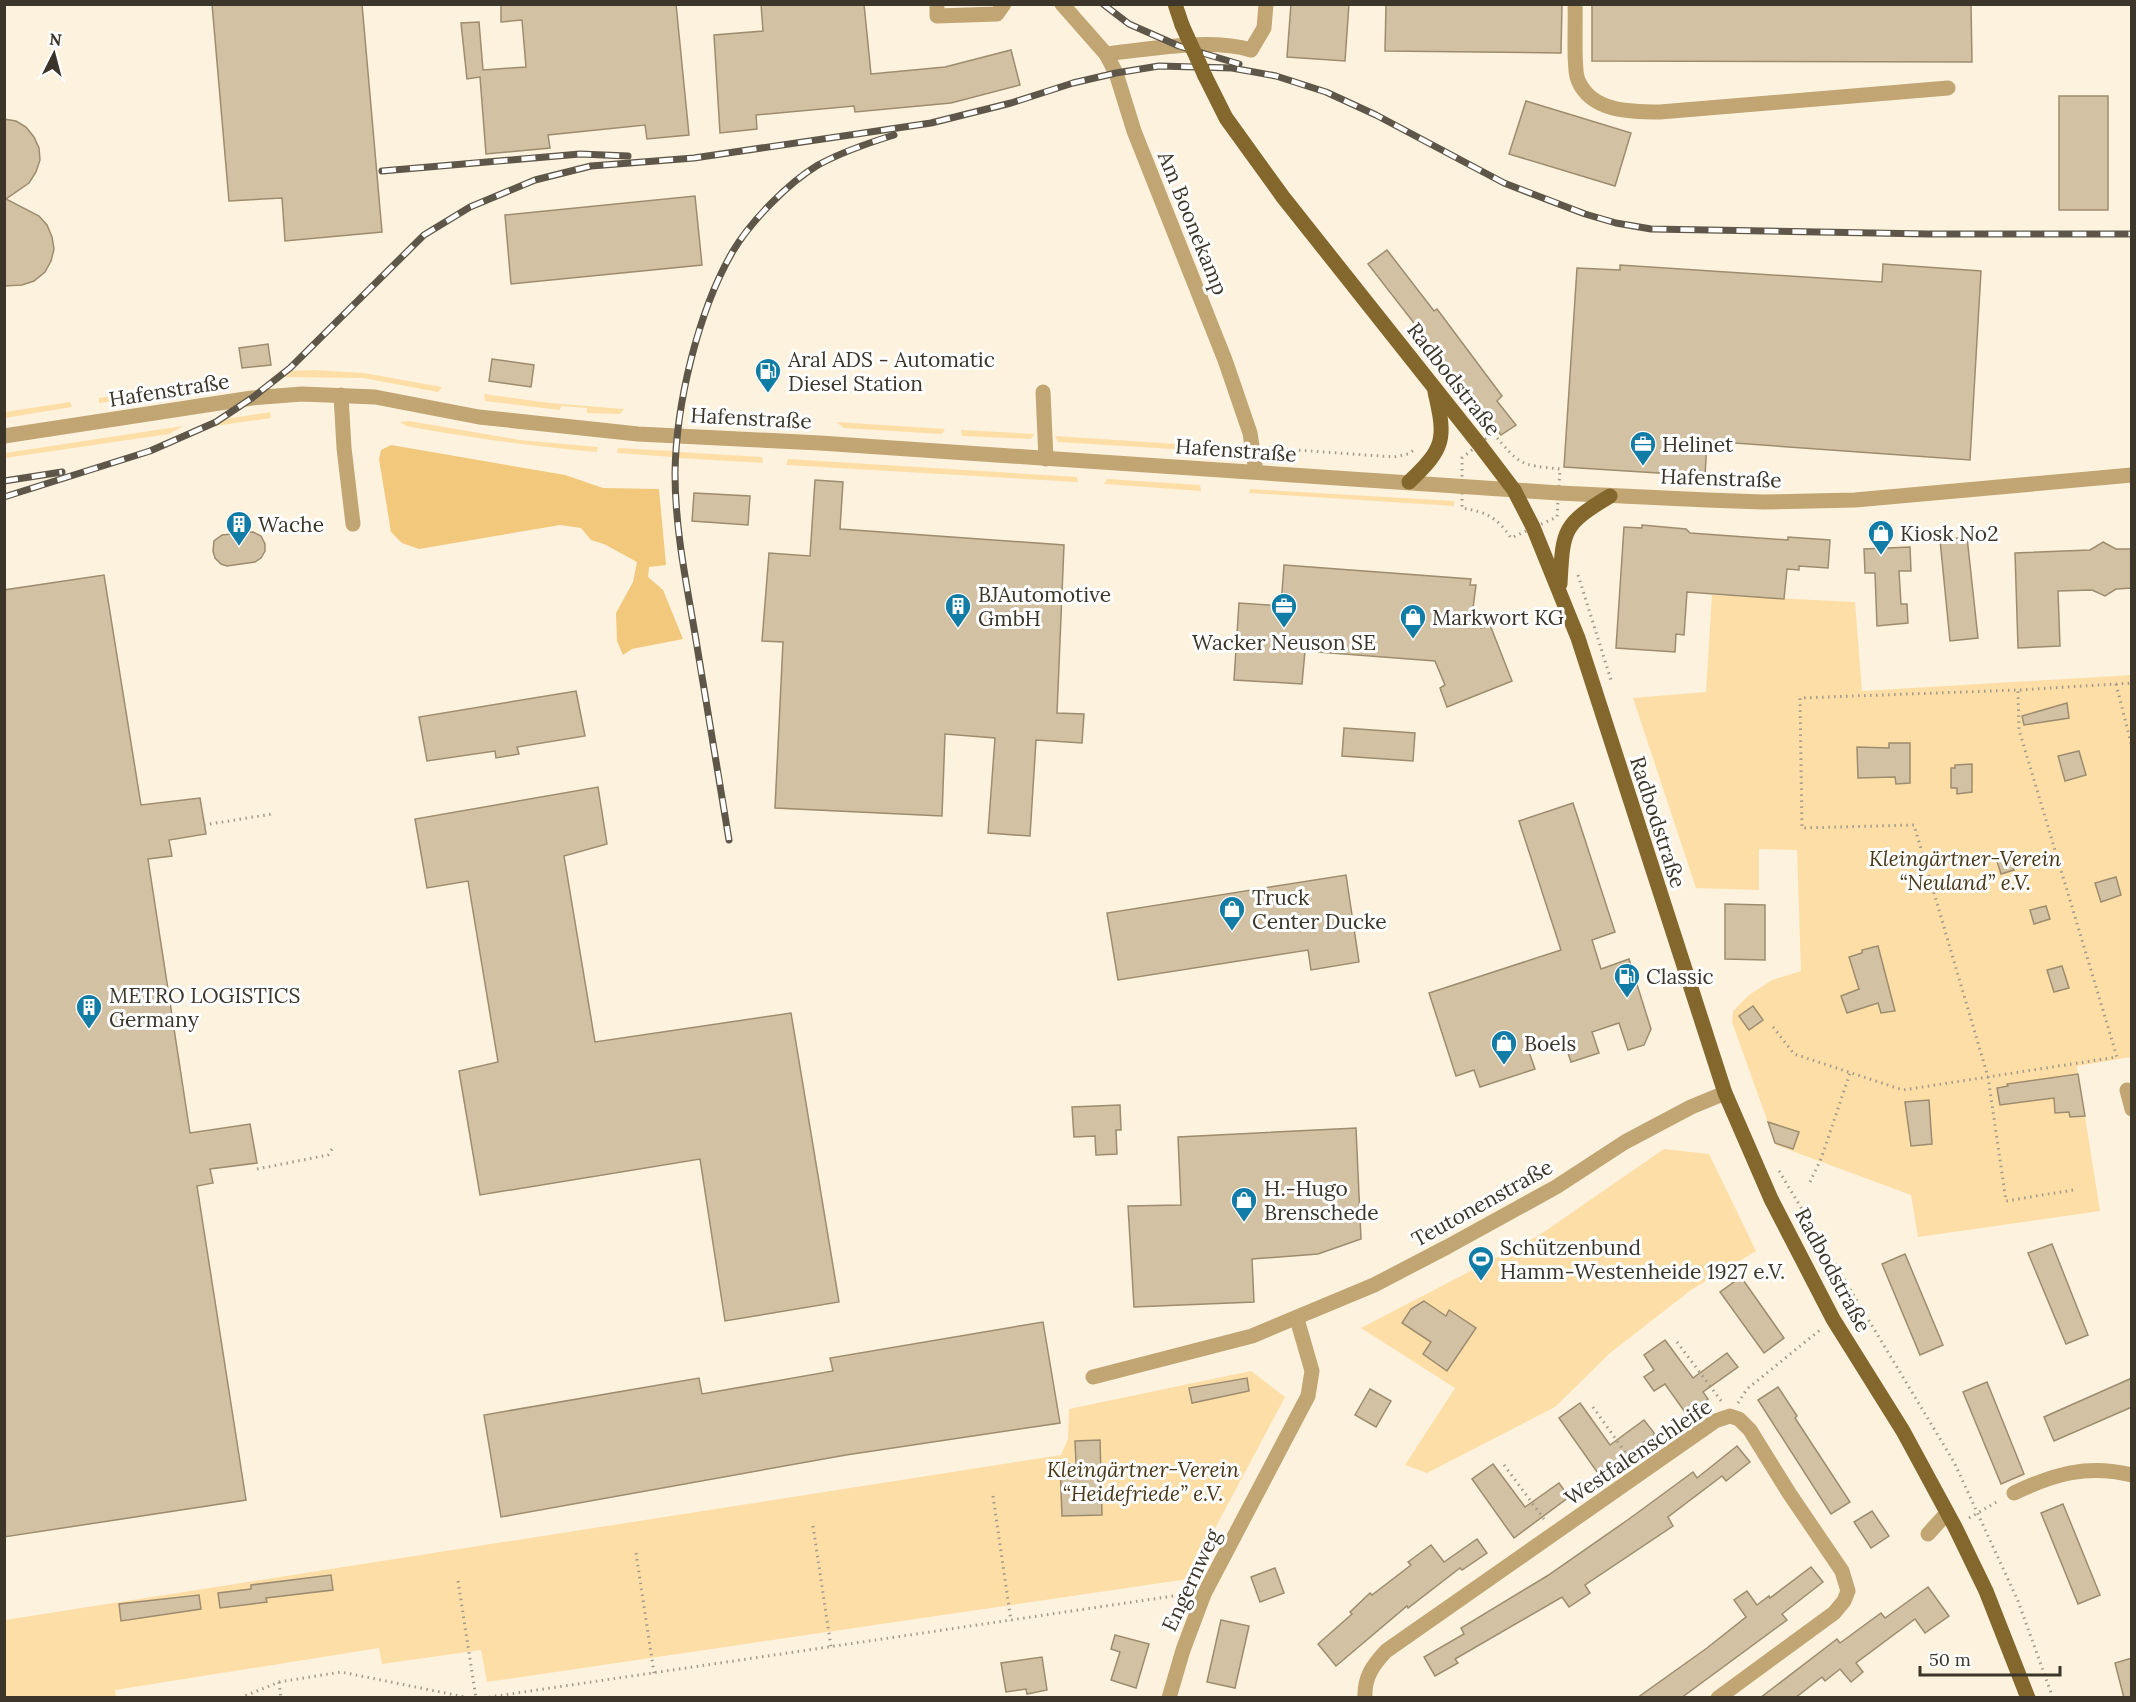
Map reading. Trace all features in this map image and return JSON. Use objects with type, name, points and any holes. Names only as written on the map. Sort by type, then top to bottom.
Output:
[{"type":"main road","name":"Radbodstraße","points":[[1175,4],[1182,25],[1226,118],[1283,197],[1514,490],[1533,527],[1578,638],[1725,1093],[1775,1208],[1833,1319],[1902,1431],[1955,1527],[1986,1591],[2028,1698]]},
{"type":"main road","points":[[1409,482],[1432,459],[1440,443],[1441,421],[1433,387]]},
{"type":"main road","points":[[1560,590],[1563,543],[1570,526],[1586,510],[1610,496]]},
{"type":"street","points":[[937,4],[937,16],[997,14],[1004,4]]},
{"type":"street","name":"Am Boonekamp","points":[[1062,4],[1106,54],[1116,73],[1134,131],[1225,360],[1250,433],[1256,472]]},
{"type":"street","points":[[1106,54],[1179,46],[1234,45],[1251,50],[1264,28],[1266,4]]},
{"type":"street","points":[[1575,4],[1577,78],[1591,99],[1606,106],[1631,112],[1660,112],[1948,88]]},
{"type":"street","points":[[1043,392],[1046,459]]},
{"type":"street","name":"Hafenstraße","points":[[4,436],[274,395],[341,395],[401,401],[479,417],[616,432],[820,443],[1610,496],[1763,502],[1855,500],[2132,475]]},
{"type":"street","points":[[341,395],[344,448],[353,524]]},
{"type":"street","points":[[2127,1090],[2132,1109]]},
{"type":"street","name":"Teutonenstraße","points":[[1093,1377],[1252,1336],[1297,1319],[1388,1278],[1556,1187],[1625,1142],[1691,1107],[1725,1093]]},
{"type":"street","name":"Engernweg","points":[[1169,1698],[1183,1650],[1204,1594],[1308,1396],[1312,1371],[1297,1319]]},
{"type":"street","name":"Westfalenschleife","points":[[1365,1698],[1367,1676],[1374,1663],[1386,1651],[1715,1421],[1730,1416],[1739,1419],[1750,1430],[1842,1571],[1848,1591],[1844,1601],[1834,1613],[1718,1698]]},
{"type":"street","points":[[2014,1493],[2044,1479],[2085,1470],[2132,1475]]},
{"type":"street","points":[[1928,1534],[1947,1513]]},
{"type":"path","points":[[1252,447],[1394,457],[1417,449]]},
{"type":"path","points":[[1557,516],[1570,526]]},
{"type":"path","points":[[1575,565],[1614,688]]},
{"type":"path","points":[[2073,1190],[2006,1201],[1988,1077],[1914,825],[1802,828],[1800,698],[2018,690],[2132,683]]},
{"type":"path","points":[[2116,684],[2132,747]]},
{"type":"path","points":[[1773,1027],[1794,1054],[1903,1090],[2117,1057],[2019,730],[2018,690]]},
{"type":"path","points":[[204,825],[272,814]]},
{"type":"path","points":[[1810,1182],[1821,1159],[1850,1073]]},
{"type":"path","points":[[257,1169],[328,1155],[334,1146]]},
{"type":"path","points":[[1778,1169],[1954,1462],[2018,1601],[2053,1698]]},
{"type":"path","points":[[1677,1342],[1730,1416],[1748,1389],[1833,1319]]},
{"type":"path","points":[[1593,1407],[1640,1473]]},
{"type":"path","points":[[1504,1465],[1554,1533]]},
{"type":"path","points":[[1955,1527],[1977,1512],[2014,1493]]},
{"type":"path","points":[[993,1496],[1011,1621]]},
{"type":"path","points":[[813,1526],[831,1647]]},
{"type":"path","points":[[636,1553],[654,1673]]},
{"type":"path","points":[[458,1581],[476,1698]]},
{"type":"path","points":[[483,1698],[1011,1621],[1179,1594],[1204,1594]]},
{"type":"path","points":[[240,1698],[279,1682],[341,1672],[470,1698]]},
{"type":"path","points":[[279,1682],[281,1698]]},
{"type":"green space","points":[[291,371],[364,373],[442,387],[438,392],[363,378],[284,377]]},
{"type":"green space","points":[[200,383],[193,389],[99,403],[99,398]]},
{"type":"green space","points":[[484,394],[550,403],[624,409],[620,414],[587,413],[587,408],[561,406],[560,410],[485,401]]},
{"type":"green space","points":[[70,402],[72,407],[5,418],[5,412]]},
{"type":"green space","points":[[270,412],[271,418],[214,426],[225,419]]},
{"type":"green space","points":[[738,416],[799,420],[795,425],[741,422]]},
{"type":"green space","points":[[409,421],[520,440],[598,447],[597,452],[525,444],[406,426],[400,422]]},
{"type":"green space","points":[[836,422],[945,429],[942,434],[844,428]]},
{"type":"green space","points":[[183,426],[169,434],[5,458],[5,453]]},
{"type":"green space","points":[[961,430],[1034,434],[1031,439],[962,436]]},
{"type":"green space","points":[[1055,436],[1208,446],[1207,451],[1058,442]]},
{"type":"green space","points":[[618,448],[673,451],[673,457],[617,453]]},
{"type":"green space","points":[[679,452],[762,457],[763,463],[679,458]]},
{"type":"green space","points":[[788,459],[1077,477],[1078,482],[786,465]]},
{"type":"green space","points":[[1107,479],[1200,485],[1201,491],[1104,484]]},
{"type":"green space","points":[[1250,489],[1454,501],[1454,506],[1249,493]]},
{"type":"green space","name":"Kleingärtner-Verein “Neuland” e.V.","points":[[1712,595],[1855,602],[1862,691],[2131,675],[2131,1057],[2077,1066],[2100,1211],[1918,1237],[1911,1195],[1776,1145],[1732,1022],[1733,1011],[1749,995],[1772,980],[1801,971],[1797,850],[1759,849],[1759,890],[1696,888],[1633,698],[1706,692]]},
{"type":"green space","points":[[1664,1149],[1709,1154],[1756,1251],[1691,1290],[1610,1353],[1555,1407],[1427,1473],[1405,1465],[1455,1388],[1361,1328],[1538,1236]]},
{"type":"green space","name":"Kleingärtner-Verein “Heidefriede” e.V.","points":[[1251,1371],[1285,1397],[1188,1579],[487,1682],[481,1650],[382,1664],[379,1648],[115,1690],[116,1697],[5,1698],[5,1620],[1061,1455],[1068,1439],[1069,1409]]},
{"type":"shaded area","points":[[391,445],[565,475],[603,488],[659,489],[666,565],[649,567],[648,577],[663,590],[683,639],[632,649],[623,655],[617,641],[616,613],[633,582],[637,562],[604,544],[591,540],[581,528],[560,525],[419,549],[402,543],[391,532],[379,459],[381,450]]},
{"type":"building","points":[[212,4],[362,4],[382,232],[285,241],[282,198],[229,201]]},
{"type":"building","points":[[501,4],[676,4],[689,135],[647,139],[645,125],[548,135],[550,148],[486,154],[480,77],[467,79],[461,23],[479,22],[483,70],[526,67],[522,20],[501,22]]},
{"type":"building","points":[[761,4],[864,4],[871,74],[945,67],[1011,50],[1020,85],[951,103],[855,112],[854,106],[756,115],[757,129],[720,133],[714,35],[763,31]]},
{"type":"building","points":[[1291,4],[1349,4],[1345,61],[1287,57]]},
{"type":"building","points":[[1386,4],[1562,4],[1561,53],[1385,51]]},
{"type":"building","points":[[1592,4],[1971,4],[1972,62],[1592,61]]},
{"type":"building","points":[[2059,96],[2108,96],[2108,210],[2059,210]]},
{"type":"building","points":[[1526,101],[1631,133],[1615,186],[1509,154]]},
{"type":"building","points":[[4,119],[16,121],[26,127],[39,148],[40,160],[29,183],[6,199],[39,216],[47,225],[54,249],[45,272],[34,281],[22,285],[4,286]]},
{"type":"building","points":[[695,196],[702,265],[511,284],[505,215]]},
{"type":"building","points":[[1387,250],[1434,311],[1437,309],[1502,396],[1497,401],[1516,425],[1501,435],[1368,264]]},
{"type":"building","points":[[1883,264],[1981,271],[1970,460],[1707,441],[1705,476],[1564,467],[1577,268],[1620,270],[1620,265],[1882,282]]},
{"type":"building","points":[[268,344],[271,365],[242,368],[239,348]]},
{"type":"building","points":[[492,359],[534,365],[531,387],[489,381]]},
{"type":"building","points":[[815,480],[843,482],[840,529],[1064,545],[1057,713],[1084,714],[1082,743],[1036,740],[1030,836],[988,833],[995,738],[945,734],[942,816],[775,808],[783,642],[762,641],[769,553],[810,556]]},
{"type":"building","points":[[694,493],[750,496],[748,525],[692,521]]},
{"type":"building","points":[[1642,525],[1686,529],[1690,533],[1788,540],[1788,537],[1830,540],[1828,568],[1799,566],[1799,570],[1787,569],[1784,599],[1687,592],[1684,635],[1676,634],[1675,652],[1616,648],[1624,527],[1642,528]]},
{"type":"building","name":"Wache","points":[[253,532],[261,536],[265,544],[265,551],[261,558],[255,562],[227,566],[215,558],[214,541],[222,535]]},
{"type":"building","points":[[1967,537],[1978,638],[1950,641],[1940,540]]},
{"type":"building","points":[[2103,542],[2116,549],[2132,549],[2132,588],[2116,589],[2105,596],[2092,590],[2058,591],[2060,646],[2018,648],[2015,553],[2090,550]]},
{"type":"building","points":[[1910,547],[1911,571],[1899,571],[1901,604],[1907,604],[1908,623],[1877,626],[1875,573],[1865,573],[1864,549]]},
{"type":"building","name":"Markwort KG","points":[[1284,565],[1471,579],[1470,585],[1476,585],[1473,608],[1481,628],[1490,625],[1512,681],[1447,707],[1440,688],[1445,685],[1435,661],[1305,651],[1302,684],[1234,680],[1239,603],[1281,606]]},
{"type":"building","name":"METRO LOGISTICS Germany","points":[[104,575],[141,805],[200,798],[206,834],[169,840],[172,856],[148,859],[190,1133],[250,1124],[257,1163],[210,1169],[213,1183],[197,1186],[246,1500],[4,1537],[4,590]]},
{"type":"building","points":[[576,691],[585,736],[517,747],[519,754],[496,758],[495,751],[427,761],[419,717]]},
{"type":"building","points":[[2067,703],[2069,718],[2024,725],[2022,716]]},
{"type":"building","points":[[1344,728],[1415,733],[1413,761],[1342,756]]},
{"type":"building","points":[[1889,743],[1910,743],[1910,783],[1896,784],[1895,777],[1858,778],[1857,747],[1889,748]]},
{"type":"building","points":[[2079,751],[2086,775],[2065,781],[2058,756]]},
{"type":"building","points":[[1972,764],[1972,792],[1957,794],[1957,788],[1951,788],[1951,768],[1955,768],[1955,765]]},
{"type":"building","points":[[598,787],[607,844],[564,856],[595,1042],[791,1013],[839,1302],[725,1321],[700,1159],[480,1195],[459,1071],[498,1062],[468,881],[427,888],[415,819]]},
{"type":"building","points":[[1573,803],[1615,932],[1592,940],[1601,969],[1629,959],[1651,1029],[1644,1045],[1628,1050],[1619,1023],[1592,1032],[1599,1053],[1571,1062],[1564,1041],[1529,1052],[1535,1069],[1480,1087],[1474,1070],[1456,1076],[1429,993],[1561,950],[1519,821]]},
{"type":"building","points":[[2009,854],[2014,870],[2001,874],[1996,858]]},
{"type":"building","name":"Truck Center Ducke","points":[[1346,875],[1359,962],[1311,970],[1308,950],[1118,980],[1107,913]]},
{"type":"building","points":[[2116,877],[2121,895],[2101,902],[2095,883]]},
{"type":"building","points":[[1725,904],[1765,905],[1765,960],[1725,959]]},
{"type":"building","points":[[2046,906],[2050,919],[2034,924],[2030,910]]},
{"type":"building","points":[[1878,946],[1895,1011],[1881,1013],[1878,1003],[1847,1013],[1841,996],[1859,989],[1849,957],[1862,953],[1862,950]]},
{"type":"building","points":[[2062,966],[2069,988],[2054,992],[2047,970]]},
{"type":"building","points":[[1753,1006],[1763,1020],[1749,1030],[1739,1016]]},
{"type":"building","points":[[2078,1074],[2085,1116],[2070,1117],[2069,1112],[2055,1113],[2054,1098],[2000,1105],[1997,1088],[2008,1086],[2007,1084]]},
{"type":"building","points":[[1929,1100],[1932,1144],[1911,1146],[1905,1102]]},
{"type":"building","points":[[1120,1105],[1121,1130],[1116,1130],[1117,1154],[1096,1155],[1095,1136],[1074,1137],[1072,1107]]},
{"type":"building","points":[[1768,1122],[1799,1132],[1793,1149],[1775,1143]]},
{"type":"building","name":"H.-Hugo Brenschede","points":[[1356,1128],[1361,1239],[1318,1254],[1252,1259],[1254,1302],[1134,1307],[1128,1206],[1181,1205],[1178,1137]]},
{"type":"building","points":[[2052,1244],[2088,1335],[2066,1344],[2028,1253]]},
{"type":"building","points":[[1905,1254],[1943,1345],[1920,1355],[1882,1264]]},
{"type":"building","points":[[1741,1277],[1784,1338],[1764,1353],[1720,1292]]},
{"type":"building","points":[[1424,1301],[1446,1316],[1449,1310],[1476,1328],[1447,1371],[1423,1354],[1431,1342],[1402,1323],[1411,1309]]},
{"type":"building","points":[[1043,1322],[1060,1423],[846,1455],[501,1517],[484,1415],[699,1378],[702,1394],[833,1371],[830,1358]]},
{"type":"building","points":[[1665,1340],[1693,1378],[1727,1353],[1738,1367],[1703,1392],[1708,1399],[1687,1415],[1665,1384],[1654,1391],[1644,1377],[1654,1370],[1644,1355]]},
{"type":"building","points":[[1247,1378],[1249,1391],[1192,1403],[1189,1388]]},
{"type":"building","points":[[2132,1378],[2132,1407],[2054,1441],[2044,1417]]},
{"type":"building","points":[[1987,1382],[2024,1474],[2001,1484],[1963,1392]]},
{"type":"building","points":[[1778,1387],[1797,1416],[1795,1418],[1850,1502],[1831,1514],[1758,1400]]},
{"type":"building","points":[[1370,1389],[1391,1401],[1376,1427],[1355,1415]]},
{"type":"building","points":[[1580,1403],[1610,1445],[1644,1420],[1655,1434],[1620,1459],[1624,1464],[1602,1479],[1559,1418]]},
{"type":"building","points":[[1100,1440],[1102,1515],[1062,1516],[1060,1464],[1076,1464],[1075,1441]]},
{"type":"building","points":[[1737,1446],[1750,1462],[1726,1481],[1722,1476],[1668,1517],[1673,1526],[1585,1585],[1590,1593],[1569,1607],[1562,1597],[1455,1659],[1458,1663],[1435,1676],[1424,1657],[1464,1634],[1461,1628],[1547,1576],[1693,1472],[1697,1478]]},
{"type":"building","points":[[1493,1464],[1525,1507],[1559,1483],[1569,1497],[1514,1538],[1472,1479]]},
{"type":"building","points":[[2063,1504],[2100,1595],[2078,1604],[2041,1513]]},
{"type":"building","points":[[1872,1511],[1889,1536],[1871,1548],[1854,1522]]},
{"type":"building","points":[[1477,1539],[1487,1553],[1462,1570],[1460,1568],[1408,1608],[1407,1606],[1336,1666],[1318,1644],[1352,1614],[1350,1612],[1370,1593],[1372,1595],[1411,1565],[1408,1562],[1431,1545],[1444,1562]]},
{"type":"building","points":[[1811,1567],[1823,1582],[1782,1614],[1787,1620],[1681,1698],[1637,1698],[1746,1617],[1734,1600],[1747,1591],[1757,1605]]},
{"type":"building","points":[[1275,1568],[1284,1593],[1260,1602],[1251,1577]]},
{"type":"building","points":[[331,1575],[333,1590],[266,1598],[267,1602],[220,1608],[218,1593],[251,1589],[251,1585]]},
{"type":"building","points":[[1928,1587],[1949,1616],[1925,1633],[1915,1619],[1856,1663],[1863,1672],[1851,1682],[1840,1669],[1825,1681],[1822,1677],[1795,1698],[1760,1698],[1837,1639],[1840,1643],[1881,1613],[1885,1618]]},
{"type":"building","points":[[199,1595],[201,1609],[121,1621],[119,1604]]},
{"type":"building","points":[[1221,1620],[1249,1626],[1235,1688],[1207,1682]]},
{"type":"building","points":[[1115,1635],[1149,1644],[1136,1688],[1111,1680],[1120,1652],[1111,1649]]},
{"type":"building","points":[[1042,1657],[1047,1690],[1027,1694],[1026,1689],[1006,1692],[1001,1663]]},
{"type":"building","points":[[2132,1658],[2132,1698],[2124,1698],[2115,1663]]},
{"type":"railway","points":[[1103,4],[1129,24],[1179,46],[1239,64]]},
{"type":"railway","points":[[4,497],[150,451],[216,422],[252,398],[290,368],[424,235],[470,207],[535,180],[591,166],[694,158],[931,123],[1011,103],[1073,83],[1159,66],[1232,68],[1276,76],[1326,92],[1376,115],[1504,183],[1585,214],[1616,223],[1651,229],[1928,234],[2132,234]]},
{"type":"railway","points":[[729,840],[677,514],[676,446],[691,359],[709,301],[720,275],[733,251],[760,215],[783,192],[818,165],[855,148],[894,135]]},
{"type":"railway","points":[[382,171],[580,154],[628,156]]},
{"type":"railway","points":[[4,481],[62,472]]},
{"type":"place","name":"Aral ADS - Automatic Diesel Station","points":[[768,394]]},
{"type":"place","name":"Helinet","points":[[1643,467]]},
{"type":"place","name":"Wache","points":[[239,547]]},
{"type":"place","name":"Kiosk No2","points":[[1881,556]]},
{"type":"place","name":"BJAutomotive GmbH","points":[[958,629]]},
{"type":"place","name":"Wacker Neuson SE","points":[[1284,629]]},
{"type":"place","name":"Markwort KG","points":[[1413,640]]},
{"type":"place","name":"Truck Center Ducke","points":[[1232,932]]},
{"type":"place","name":"Classic","points":[[1627,999]]},
{"type":"place","name":"METRO LOGISTICS Germany","points":[[89,1030]]},
{"type":"place","name":"Boels","points":[[1504,1066]]},
{"type":"place","name":"H.-Hugo Brenschede","points":[[1244,1223]]},
{"type":"place","name":"Schützenbund Hamm-Westenheide 1927 e.V.","points":[[1481,1282]]}]
